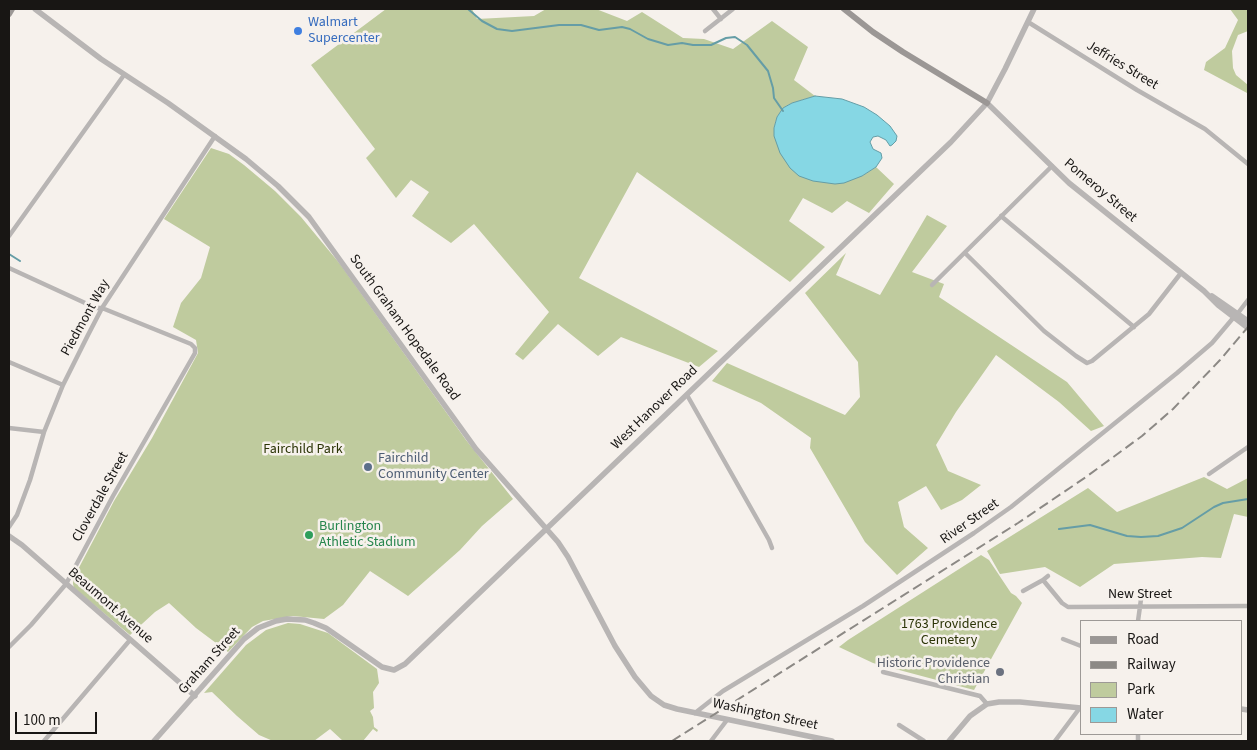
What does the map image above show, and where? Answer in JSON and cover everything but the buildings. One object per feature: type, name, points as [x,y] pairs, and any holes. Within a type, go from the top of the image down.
[{"type":"main road","points":[[9,14],[12,9]]},
{"type":"main road","points":[[844,9],[872,32],[902,52],[987,102]]},
{"type":"street","name":"South Graham Hopedale Road","points":[[35,9],[124,75],[215,136],[262,172],[309,217],[476,448],[548,529],[568,557],[606,629],[643,688],[664,705],[694,713]]},
{"type":"street","points":[[713,9],[721,19]]},
{"type":"street","points":[[705,31],[733,9]]},
{"type":"street","name":"West Hanover Road","points":[[326,628],[379,666],[390,670],[398,669],[405,664],[951,142],[987,102],[1034,9]]},
{"type":"street","name":"Jeffries Street","points":[[1028,22],[1137,90],[1205,129],[1248,164]]},
{"type":"street","points":[[9,236],[124,75]]},
{"type":"street","name":"Pomeroy Street","points":[[987,102],[1088,199],[1204,291],[1236,315],[1248,321]]},
{"type":"street","name":"Piedmont Way","points":[[9,527],[17,514],[30,480],[44,432],[63,385],[102,308],[215,136]]},
{"type":"street","points":[[932,285],[1052,166]]},
{"type":"street","points":[[1001,216],[1134,326]]},
{"type":"street","points":[[965,253],[1034,321],[1083,361],[1087,362],[1092,361],[1149,314],[1182,273]]},
{"type":"street","points":[[9,268],[96,308],[102,308]]},
{"type":"street","name":"River Street","points":[[694,713],[723,691],[863,606],[974,534],[1011,507],[1212,343],[1248,300]]},
{"type":"street","name":"Cloverdale Street","points":[[9,647],[31,626],[66,584],[195,355],[195,348],[191,344],[102,308]]},
{"type":"street","name":"Pomeroy Street","points":[[1236,315],[1248,328]]},
{"type":"street","points":[[9,362],[63,385]]},
{"type":"street","points":[[686,395],[772,548]]},
{"type":"street","points":[[9,428],[44,432]]},
{"type":"street","points":[[1209,474],[1248,448]]},
{"type":"street","name":"Beaumont Avenue","points":[[9,536],[22,545],[195,696]]},
{"type":"street","points":[[1023,591],[1048,576]]},
{"type":"street","name":"New Street","points":[[1043,580],[1062,603],[1068,607],[1248,606]]},
{"type":"street","points":[[1138,620],[1142,592]]},
{"type":"street","name":"Graham Street","points":[[154,741],[244,639],[258,628],[276,621],[304,620],[326,628]]},
{"type":"street","points":[[1063,639],[1080,646]]},
{"type":"street","points":[[44,741],[130,640]]},
{"type":"street","points":[[884,672],[980,696],[987,704]]},
{"type":"street","points":[[949,741],[970,716],[987,704],[1020,702],[1080,708]]},
{"type":"street","points":[[1055,741],[1080,708]]},
{"type":"street","name":"Washington Street","points":[[694,713],[832,741]]},
{"type":"street","points":[[711,741],[727,720]]},
{"type":"street","points":[[899,724],[924,741]]},
{"type":"green space","points":[[386,9],[472,9],[477,19],[534,16],[546,9],[596,9],[627,21],[642,12],[683,38],[704,39],[733,49],[772,21],[808,47],[794,80],[815,96],[792,103],[783,108],[777,117],[774,128],[862,176],[876,167],[894,184],[869,213],[847,201],[832,213],[803,198],[789,221],[825,247],[790,282],[637,172],[579,278],[718,351],[699,367],[621,337],[598,356],[558,324],[523,360],[515,354],[549,312],[474,224],[451,243],[412,216],[429,192],[411,180],[396,198],[366,158],[375,149],[311,65]]},
{"type":"green space","points":[[1230,9],[1248,9],[1248,31],[1238,35],[1232,51],[1233,68],[1236,75],[1248,85],[1247,93],[1204,70],[1206,62],[1225,48],[1238,20]]},
{"type":"green space","name":"Fairchild Park","points":[[211,148],[229,154],[244,165],[275,191],[301,217],[340,264],[466,440],[513,499],[408,596],[370,571],[343,605],[324,619],[293,616],[263,621],[252,627],[228,652],[196,628],[169,603],[155,612],[130,635],[74,588],[73,584],[73,579],[114,501],[152,438],[198,353],[196,340],[173,327],[181,303],[201,278],[210,247],[164,219]]},
{"type":"green space","points":[[927,215],[947,226],[912,272],[944,284],[939,297],[1067,382],[1104,426],[1091,431],[1059,402],[996,355],[956,412],[936,445],[948,471],[981,485],[962,500],[941,510],[926,486],[898,502],[904,527],[928,548],[897,575],[865,542],[810,448],[811,438],[761,403],[712,381],[727,363],[845,415],[860,397],[858,362],[805,293],[846,253],[836,275],[880,295]]},
{"type":"green space","points":[[1204,477],[1227,489],[1248,478],[1248,517],[1234,514],[1221,558],[1202,557],[1114,564],[1080,587],[1045,567],[1000,574],[987,551],[1088,488],[1117,512]]},
{"type":"green space","name":"1763 Providence Cemetery","points":[[981,555],[989,560],[1011,593],[1022,603],[974,690],[873,663],[839,647],[848,640]]},
{"type":"green space","points":[[288,623],[300,624],[328,633],[377,669],[379,683],[373,692],[374,708],[370,711],[374,727],[378,730],[377,732],[373,729],[363,741],[343,741],[330,729],[314,741],[273,741],[259,735],[212,692],[204,693],[246,645],[266,630]]},
{"type":"water","points":[[815,96],[842,99],[864,107],[890,126],[897,136],[896,141],[892,145],[890,146],[886,140],[878,136],[873,137],[870,142],[873,149],[881,153],[882,158],[876,167],[862,176],[844,183],[835,184],[813,181],[799,176],[790,168],[780,153],[774,136],[777,117],[783,108],[792,103]]},
{"type":"waterway","points":[[468,9],[482,21],[497,29],[512,31],[559,25],[581,25],[599,30],[622,27],[630,29],[648,39],[668,45],[682,43],[711,45],[726,38],[735,37],[747,45],[768,71],[774,98],[783,111]]},
{"type":"waterway","points":[[9,254],[20,261]]},
{"type":"waterway","points":[[1059,529],[1090,525],[1127,536],[1158,536],[1182,528],[1223,503],[1248,499]]},
{"type":"railway","points":[[672,741],[1018,523],[1086,477],[1142,436],[1173,409],[1220,360],[1248,327]]},
{"type":"place","name":"Walmart Supercenter","points":[[298,31]]},
{"type":"place","name":"Fairchild Community Center","points":[[368,467]]},
{"type":"place","name":"Burlington Athletic Stadium","points":[[309,535]]},
{"type":"place","name":"Historic Providence Christian","points":[[1000,672]]}]
